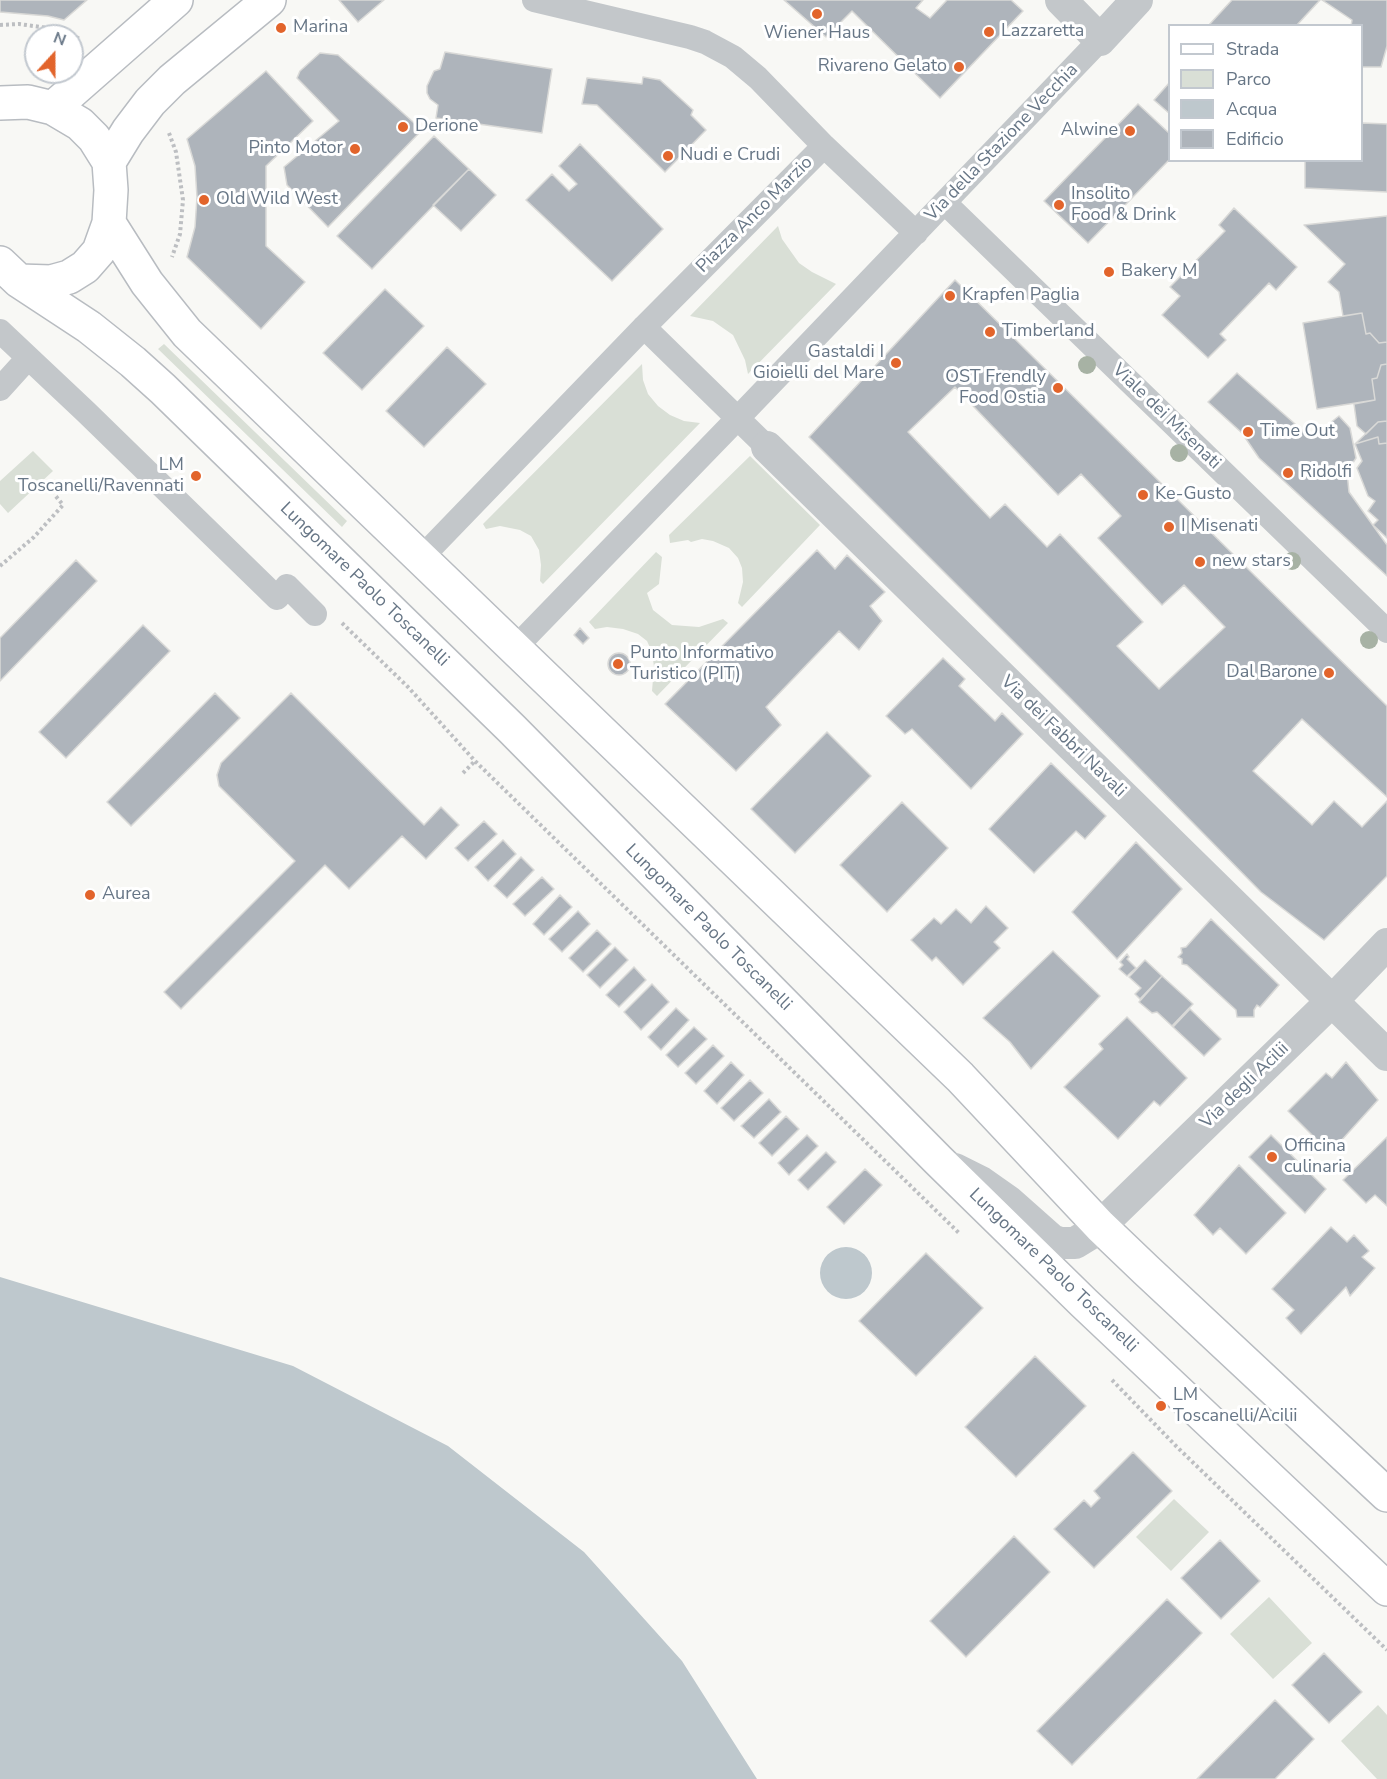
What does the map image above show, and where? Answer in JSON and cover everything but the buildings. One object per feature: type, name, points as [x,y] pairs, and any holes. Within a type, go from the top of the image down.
[{"type":"main road","points":[[53,108],[176,0]]},
{"type":"main road","points":[[110,162],[128,131],[150,102],[177,75],[268,0]]},
{"type":"main road","points":[[0,104],[28,102],[53,108],[80,124],[94,138],[110,162],[109,223],[99,250],[85,267],[69,277],[51,282],[10,272]]},
{"type":"main road","points":[[109,223],[147,283],[187,333],[960,1077],[1100,1226],[1387,1495]]},
{"type":"main road","name":"Lungomare Paolo Toscanelli","points":[[10,272],[89,327],[163,389],[512,729],[938,1160],[1093,1311],[1387,1589]]},
{"type":"street","points":[[534,0],[690,37],[719,48],[748,68],[824,146]]},
{"type":"street","points":[[1060,0],[1100,40]]},
{"type":"street","name":"Via della Stazione Vecchia","points":[[916,233],[1137,0]]},
{"type":"street","name":"Piazza Anco Marzio","points":[[422,557],[644,327],[824,146],[916,233]]},
{"type":"street","name":"Viale dei Misenati","points":[[945,203],[1387,631]]},
{"type":"street","points":[[515,648],[916,233]]},
{"type":"street","points":[[644,327],[737,419]]},
{"type":"street","points":[[0,331],[277,597],[287,586],[315,614]]},
{"type":"street","points":[[0,390],[28,358]]},
{"type":"street","name":"Via dei Fabbri Navali","points":[[737,419],[1387,1056]]},
{"type":"street","name":"Via degli Acilii","points":[[938,1160],[987,1187],[1014,1206],[1046,1236],[1060,1244],[1075,1243],[1100,1226],[1332,1001],[1387,944]]},
{"type":"path","points":[[0,25],[19,24],[48,28],[74,35],[90,44]]},
{"type":"path","points":[[168,131],[176,152],[183,200],[180,234],[171,260]]},
{"type":"path","points":[[0,566],[34,537],[63,505],[54,494]]},
{"type":"path","points":[[408,687],[475,761],[964,1238]]},
{"type":"path","points":[[463,772],[475,761]]},
{"type":"path","points":[[1104,1373],[1177,1447],[1387,1650]]},
{"type":"green space","points":[[778,226],[782,239],[799,263],[836,284],[748,374],[745,360],[733,335],[713,321],[690,316]]},
{"type":"green space","points":[[164,344],[347,521],[342,527],[158,349]]},
{"type":"green space","points":[[642,364],[643,380],[648,394],[658,406],[684,421],[700,423],[543,584],[540,581],[539,550],[531,536],[520,530],[500,526],[486,529],[483,524]]},
{"type":"green space","points":[[33,451],[53,471],[8,513],[0,504],[0,481]]},
{"type":"green space","points":[[750,456],[820,525],[742,607],[738,603],[743,582],[742,568],[738,558],[729,548],[702,539],[670,543],[669,535]]},
{"type":"green space","points":[[656,552],[662,557],[659,584],[647,593],[653,610],[672,625],[699,627],[723,619],[728,623],[657,696],[652,691],[654,667],[652,652],[647,641],[638,634],[623,629],[607,627],[595,629],[589,622]]},
{"type":"green space","points":[[1174,1499],[1209,1532],[1171,1571],[1136,1537]]},
{"type":"green space","points":[[1269,1597],[1312,1643],[1273,1679],[1230,1634]]},
{"type":"green space","points":[[1378,1705],[1387,1715],[1387,1779],[1377,1779],[1341,1741]]},
{"type":"water","points":[[846,1247],[856,1249],[864,1255],[870,1263],[872,1273],[870,1283],[864,1291],[856,1297],[846,1299],[836,1297],[828,1291],[822,1283],[820,1273],[822,1263],[828,1255],[836,1249]]},
{"type":"water","points":[[0,1277],[293,1366],[448,1446],[584,1552],[682,1661],[757,1779],[0,1779]]},
{"type":"place","name":"Wiener Haus","points":[[817,14]]},
{"type":"place","name":"Marina","points":[[281,28]]},
{"type":"place","name":"Lazzaretta","points":[[989,32]]},
{"type":"place","name":"Rivareno Gelato","points":[[959,67]]},
{"type":"place","name":"Derione","points":[[403,127]]},
{"type":"place","name":"Alwine","points":[[1130,131]]},
{"type":"place","name":"Pinto Motor","points":[[355,149]]},
{"type":"place","name":"Nudi e Crudi","points":[[668,156]]},
{"type":"place","name":"Old Wild West","points":[[204,200]]},
{"type":"place","name":"Insolito Food & Drink","points":[[1059,205]]},
{"type":"place","name":"Bakery M","points":[[1109,272]]},
{"type":"place","name":"Krapfen Paglia","points":[[950,296]]},
{"type":"place","name":"Timberland","points":[[990,332]]},
{"type":"place","name":"Gastaldi I Gioielli del Mare","points":[[896,363]]},
{"type":"place","name":"OST Frendly Food Ostia","points":[[1058,388]]},
{"type":"place","name":"Time Out","points":[[1248,432]]},
{"type":"place","name":"Ridolfi","points":[[1288,473]]},
{"type":"place","name":"LM Toscanelli/Ravennati","points":[[196,476]]},
{"type":"place","name":"Ke-Gusto","points":[[1143,495]]},
{"type":"place","name":"I Misenati","points":[[1169,527]]},
{"type":"place","name":"new stars","points":[[1200,562]]},
{"type":"place","name":"Punto Informativo Turistico (PIT)","points":[[618,664]]},
{"type":"place","name":"Dal Barone","points":[[1329,673]]},
{"type":"place","name":"Aurea","points":[[90,895]]},
{"type":"place","name":"Officina culinaria","points":[[1272,1157]]},
{"type":"place","name":"LM Toscanelli/Acilii","points":[[1161,1406]]}]
